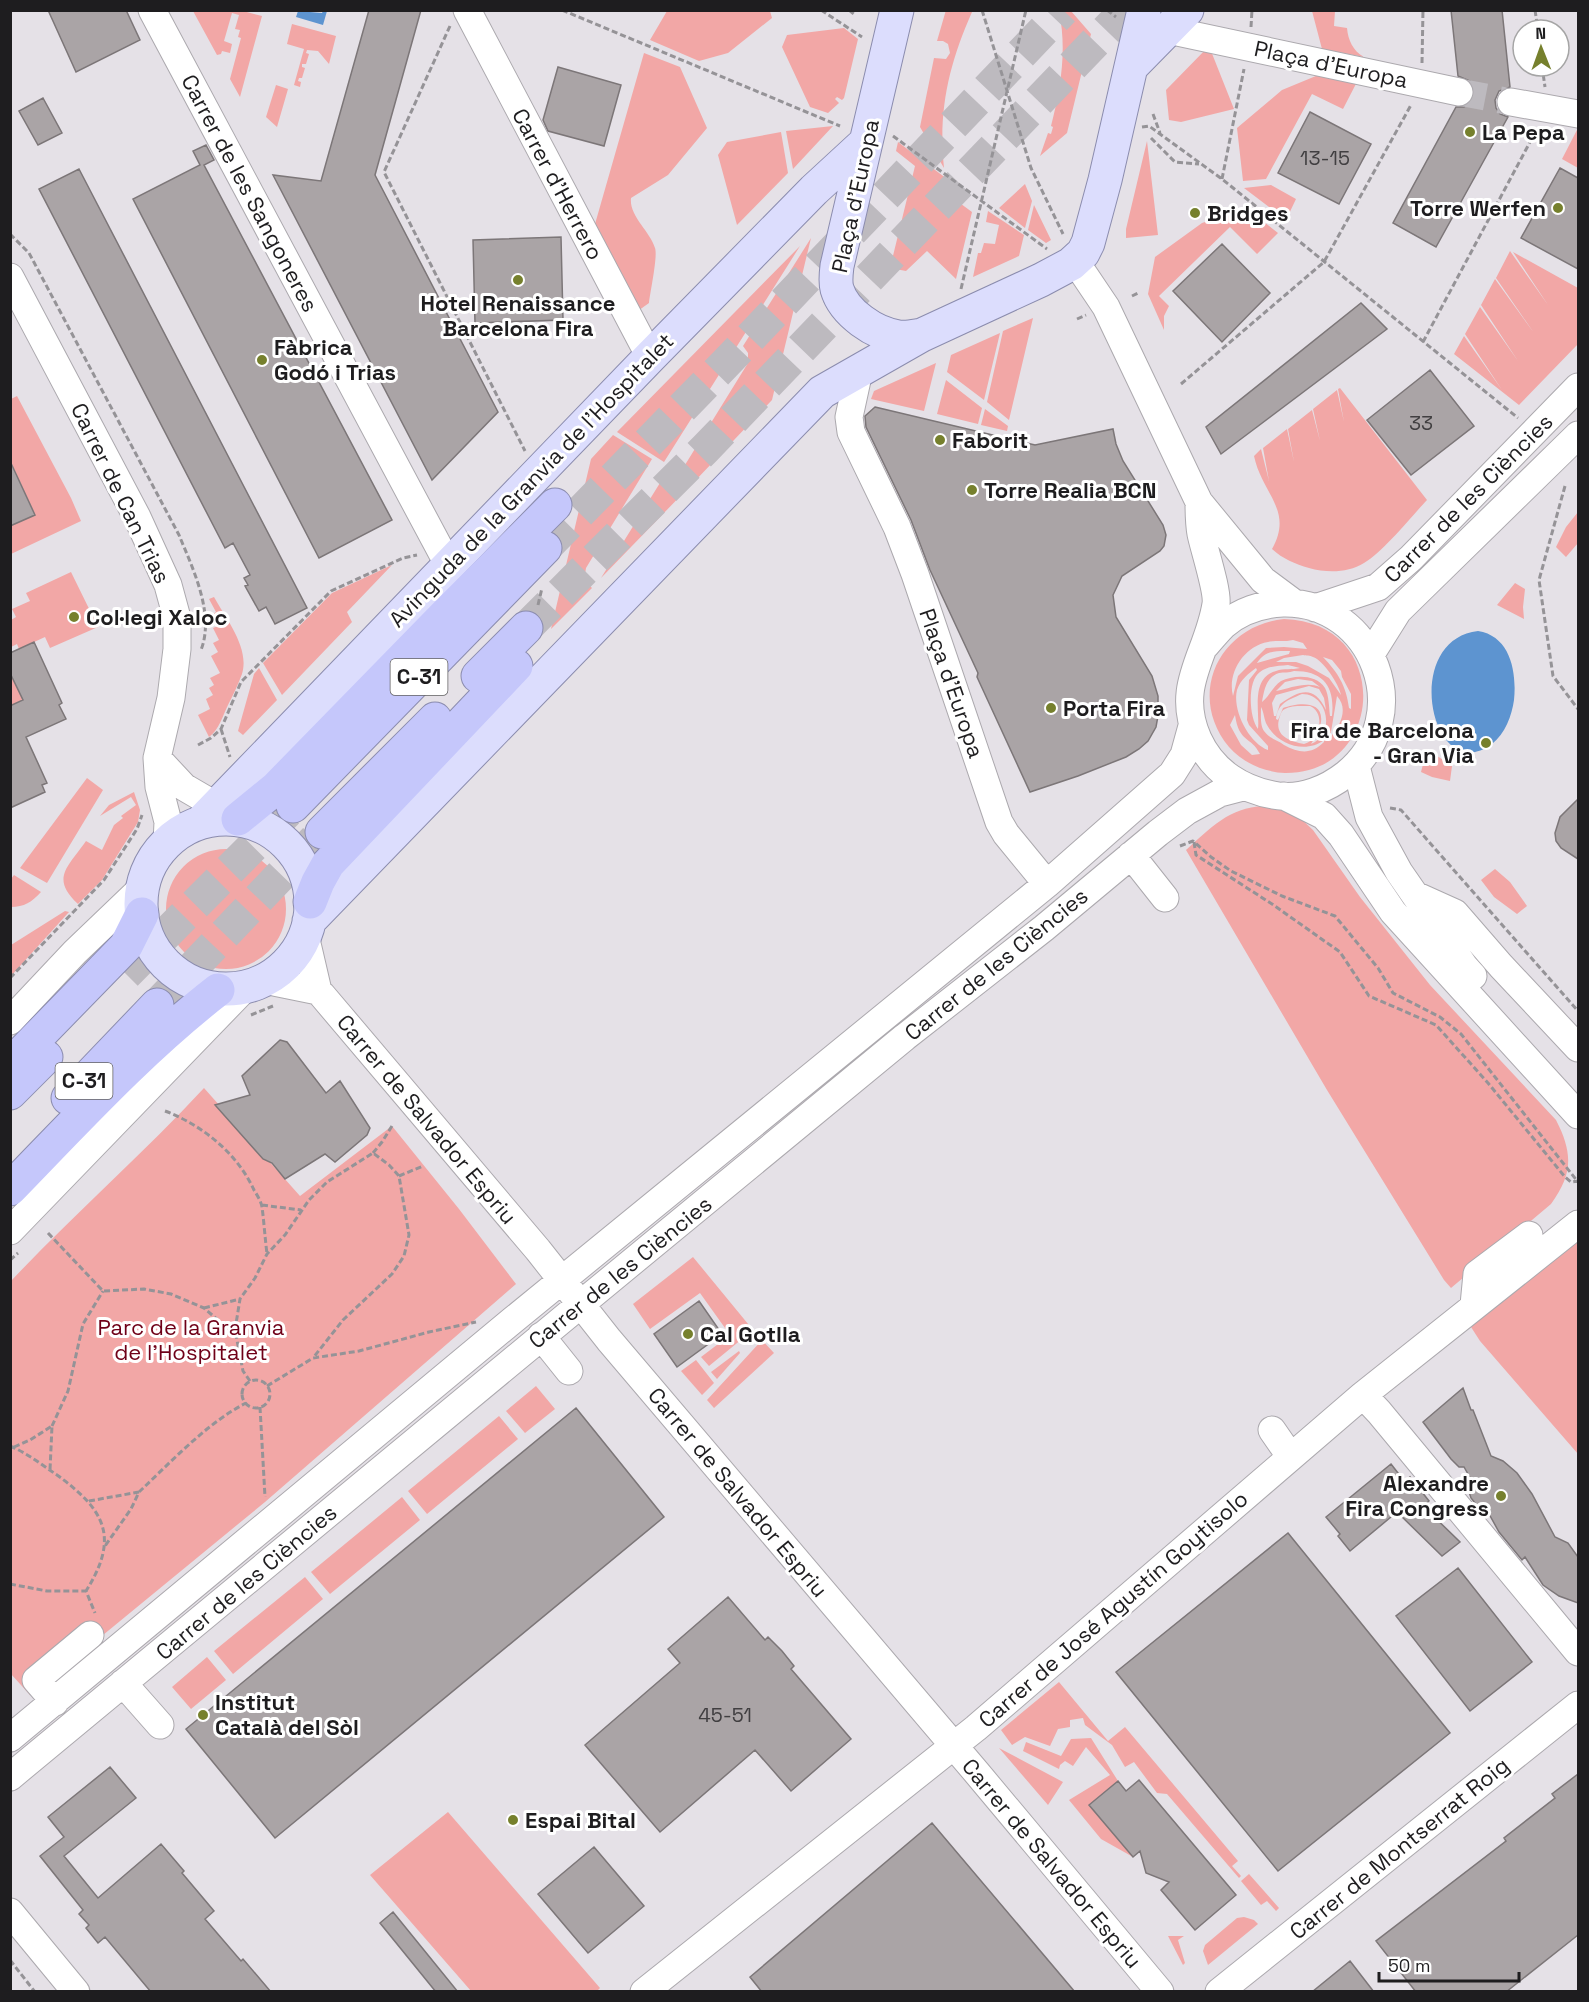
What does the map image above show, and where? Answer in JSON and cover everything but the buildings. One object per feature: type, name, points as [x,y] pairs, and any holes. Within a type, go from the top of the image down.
[{"type":"highway","points":[[219,815],[276,788],[555,505]]},
{"type":"highway","name":"C-31","points":[[293,806],[545,548]]},
{"type":"highway","name":"C-31","points":[[322,832],[526,628]]},
{"type":"highway","points":[[308,919],[318,882],[333,858],[516,666]]},
{"type":"highway","points":[[10,1065],[126,946],[143,899]]},
{"type":"highway","name":"C-31","points":[[10,1093],[126,974]]},
{"type":"highway","points":[[10,1189],[93,1103],[183,1017],[242,986]]},
{"type":"highway","name":"C-31","points":[[10,1157],[157,1005]]},
{"type":"main road","name":"Plaça d'Europa","points":[[897,10],[865,135],[837,266],[838,291],[854,314],[870,327],[897,337],[922,334],[1009,296],[1063,249]]},
{"type":"main road","points":[[1063,249],[1083,254],[1088,243],[1131,67],[1154,18]]},
{"type":"main road","name":"Avinguda de la Granvia de l'Hospitalet","points":[[219,815],[449,566],[865,135]]},
{"type":"main road","points":[[308,919],[298,862],[288,845],[264,827],[219,815],[189,828],[167,843],[153,862],[143,899],[145,934],[154,951],[167,966],[185,980],[242,986],[293,958],[308,919],[822,392],[922,334]]},
{"type":"street","name":"Carrer de les Sangoneres","points":[[152,10],[449,566]]},
{"type":"street","name":"Carrer d'Herrero","points":[[459,16],[650,357]]},
{"type":"street","name":"Plaça d'Europa","points":[[1154,18],[1249,46],[1459,92]]},
{"type":"street","points":[[1511,102],[1578,114]]},
{"type":"street","points":[[1063,249],[1106,307],[1199,502],[1263,580],[1305,605],[1335,617],[1353,630],[1371,654],[1381,683],[1381,713],[1373,742],[1356,766],[1335,783],[1311,793],[1284,796],[1263,794],[1243,786],[1220,771],[1203,751],[1192,726],[1188,698],[1193,670],[1206,645],[1216,602],[1200,531],[1199,502]]},
{"type":"street","name":"Carrer de Can Trias","points":[[10,277],[137,517],[168,585],[177,618],[177,649],[171,698],[157,758],[159,787],[168,822],[167,843]]},
{"type":"street","name":"Plaça d'Europa","points":[[859,371],[849,417],[851,432],[897,527],[915,573],[999,822],[1006,834],[1047,884]]},
{"type":"street","name":"Carrer de les Ciències","points":[[1305,605],[1378,587],[1411,558],[1578,387]]},
{"type":"street","name":"Carrer de les Ciències","points":[[1371,654],[1398,612],[1578,435]]},
{"type":"street","points":[[1206,645],[1225,624],[1250,609],[1272,604],[1305,605]]},
{"type":"street","name":"Carrer de les Ciències","points":[[10,1738],[562,1280],[1047,884],[1172,774],[1184,755],[1192,726]]},
{"type":"street","points":[[157,758],[184,787],[219,815]]},
{"type":"street","points":[[1356,766],[1368,817],[1415,896],[1464,966],[1578,1088]]},
{"type":"street","name":"Carrer de les Ciències","points":[[10,1778],[541,1336],[1131,855],[1187,811],[1220,793],[1243,786]]},
{"type":"street","points":[[1284,796],[1324,816],[1335,828],[1393,912],[1578,1114]]},
{"type":"street","points":[[1131,855],[1165,898]]},
{"type":"street","points":[[1415,896],[1455,913],[1578,1048]]},
{"type":"street","points":[[10,1021],[75,952],[143,899]]},
{"type":"street","name":"Carrer de Salvador Espriu","points":[[308,919],[318,991],[562,1280],[617,1350],[1160,1992]]},
{"type":"street","points":[[10,1231],[242,986],[318,991]]},
{"type":"street","name":"Carrer de José Agustín Goytisolo","points":[[644,1992],[953,1745],[1363,1395],[1578,1224]]},
{"type":"street","points":[[1474,1305],[1477,1274],[1507,1252],[1523,1231]]},
{"type":"street","points":[[541,1336],[569,1371]]},
{"type":"street","points":[[1363,1395],[1578,1652]]},
{"type":"street","points":[[1272,1430],[1290,1456]]},
{"type":"street","points":[[55,1702],[36,1680],[93,1627]]},
{"type":"street","points":[[123,1683],[160,1725]]},
{"type":"street","name":"Carrer de Montserrat Roig","points":[[1219,1992],[1578,1705]]},
{"type":"street","points":[[10,1912],[76,1992]]},
{"type":"street","points":[[10,1938],[55,1992]]},
{"type":"path","name":"Plaça d'Europa","points":[[562,10],[865,135],[1063,249]]},
{"type":"path","points":[[821,10],[862,37]]},
{"type":"path","points":[[849,10],[855,15]]},
{"type":"path","points":[[982,10],[1031,168],[1063,249]]},
{"type":"path","points":[[961,291],[1026,10]]},
{"type":"path","points":[[1107,10],[1154,18]]},
{"type":"path","points":[[1181,384],[1324,262],[1422,84],[1423,10]]},
{"type":"path","points":[[459,16],[384,172],[525,451]]},
{"type":"path","points":[[1222,179],[1249,46]]},
{"type":"path","points":[[1423,342],[1548,108]]},
{"type":"path","points":[[1153,114],[1161,135]]},
{"type":"path","points":[[1139,127],[1149,126],[1222,179],[1515,416]]},
{"type":"path","points":[[1151,138],[1176,162],[1201,164]]},
{"type":"path","points":[[1132,296],[1138,293]]},
{"type":"path","points":[[1077,319],[1086,315]]},
{"type":"path","points":[[1565,486],[1539,580],[1553,676],[1578,710]]},
{"type":"path","name":"Avinguda de la Granvia de l'Hospitalet","points":[[221,729],[240,682],[331,591],[403,558]]},
{"type":"path","points":[[198,745],[221,729],[229,757],[235,763]]},
{"type":"path","points":[[10,978],[104,880],[137,829],[142,814],[141,806]]},
{"type":"path","points":[[1390,808],[1401,810],[1578,1011]]},
{"type":"path","points":[[1173,849],[1193,841]]},
{"type":"path","points":[[1193,841],[1231,871],[1282,896],[1335,916],[1378,968],[1393,993],[1440,1017],[1461,1034],[1578,1181]]},
{"type":"path","points":[[1193,841],[1196,855],[1272,904],[1340,952],[1369,996],[1436,1025],[1488,1083],[1566,1178],[1571,1182],[1578,1181]]},
{"type":"path","points":[[165,1111],[200,1129],[224,1147],[242,1166],[262,1205],[267,1254]]},
{"type":"path","points":[[250,1381],[243,1371],[235,1330],[240,1299],[255,1278],[267,1254],[285,1235],[301,1210],[327,1182],[373,1153],[392,1126]]},
{"type":"path","points":[[267,1386],[313,1358],[343,1320],[392,1274],[404,1256],[409,1235],[399,1176],[373,1153]]},
{"type":"path","points":[[399,1176],[423,1166]]},
{"type":"path","points":[[262,1205],[301,1210]]},
{"type":"path","points":[[48,1233],[103,1291],[144,1289],[171,1294],[204,1308],[226,1327],[235,1330]]},
{"type":"path","points":[[50,1470],[52,1426],[68,1391],[83,1324],[103,1291]]},
{"type":"path","points":[[204,1308],[240,1299]]},
{"type":"path","points":[[313,1358],[359,1351],[429,1332],[479,1322]]},
{"type":"path","points":[[260,1380],[267,1386],[270,1396],[264,1405],[250,1406],[246,1403],[242,1394],[250,1381],[260,1380]]},
{"type":"path","points":[[93,1627],[86,1591],[95,1578],[105,1547],[140,1492],[195,1441],[234,1409],[246,1403]]},
{"type":"path","points":[[260,1407],[265,1502]]},
{"type":"path","points":[[13,1446],[36,1437],[52,1426]]},
{"type":"path","points":[[13,1446],[73,1486],[89,1501],[98,1513],[103,1527],[105,1547]]},
{"type":"path","points":[[89,1501],[140,1492]]},
{"type":"path","points":[[10,1584],[47,1591],[86,1591]]},
{"type":"path","points":[[10,1960],[35,1992]]},
{"type":"green space","points":[[946,10],[972,12],[957,50],[947,88],[943,126],[944,168],[920,127],[934,58],[946,59],[950,53],[948,44],[937,41]]},
{"type":"green space","points":[[193,11],[243,11],[262,16],[240,97],[230,79],[241,38],[238,37],[240,30],[235,29],[239,15],[232,13],[224,41],[232,44],[230,53],[222,51],[217,55]]},
{"type":"green space","points":[[667,11],[770,11],[772,18],[728,53],[699,61],[650,40]]},
{"type":"green space","points":[[1059,11],[1071,11],[1091,34],[1067,133],[1040,156],[1048,133],[1051,134],[1053,127],[1051,126],[1060,83],[1063,40]]},
{"type":"green space","points":[[1312,11],[1335,11],[1334,26],[1347,28],[1352,45],[1364,57],[1322,49]]},
{"type":"green space","points":[[292,24],[336,36],[329,64],[318,51],[307,50],[306,53],[309,54],[306,64],[302,64],[305,68],[302,78],[298,81],[301,82],[300,87],[294,85],[304,49],[287,44]]},
{"type":"green space","points":[[844,28],[858,39],[844,98],[842,100],[837,97],[835,99],[839,103],[828,113],[810,107],[782,47],[787,35]]},
{"type":"green space","points":[[1209,46],[1234,109],[1181,122],[1169,120],[1166,90]]},
{"type":"green space","points":[[644,53],[680,67],[707,128],[668,175],[631,198],[633,211],[656,252],[649,303],[635,313],[593,231]]},
{"type":"green space","points":[[1328,71],[1359,78],[1343,109],[1312,94],[1266,179],[1243,181],[1237,128],[1282,90]]},
{"type":"green space","points":[[276,85],[288,89],[277,127],[266,117]]},
{"type":"green space","points":[[833,126],[793,169],[786,131]]},
{"type":"green space","points":[[1578,128],[1578,168],[1562,159]]},
{"type":"green space","points":[[781,132],[788,173],[737,225],[718,155],[727,142]]},
{"type":"green space","points":[[1147,141],[1158,235],[1126,238],[1126,229]]},
{"type":"green space","points":[[898,142],[947,179],[957,201],[972,212],[956,279],[927,251],[906,271],[890,268],[915,166],[896,151]]},
{"type":"green space","points":[[1025,184],[1032,201],[1025,228],[999,208]]},
{"type":"green space","points":[[1271,185],[1296,199],[1286,220],[1244,188]]},
{"type":"green space","points":[[1034,205],[1051,240],[1046,243],[1028,230]]},
{"type":"green space","points":[[1246,208],[1278,233],[1257,254],[1230,227],[1159,296],[1169,306],[1164,316],[1164,330],[1148,294],[1155,257],[1202,223]]},
{"type":"green space","points":[[988,211],[1024,235],[1019,256],[973,277],[978,253],[981,253],[984,243],[995,244],[999,225],[986,222]]},
{"type":"green space","points":[[811,238],[772,400],[694,482],[680,473],[748,363],[748,353],[743,346]]},
{"type":"green space","points":[[800,246],[664,462],[617,432]]},
{"type":"green space","points":[[1510,251],[1548,305],[1513,252],[1578,288],[1578,344],[1519,405],[1454,354],[1464,336],[1502,390],[1465,334],[1480,307],[1518,361],[1481,305],[1495,279],[1534,333],[1496,278]]},
{"type":"green space","points":[[1033,318],[1009,420],[987,402],[1003,331]]},
{"type":"green space","points":[[1000,333],[984,400],[947,372],[951,355]]},
{"type":"green space","points":[[936,363],[924,411],[871,399],[874,391]]},
{"type":"green space","points":[[946,380],[982,408],[978,424],[937,414]]},
{"type":"green space","points":[[1340,388],[1427,500],[1372,558],[1358,566],[1344,570],[1323,571],[1294,563],[1272,549],[1280,523],[1278,512],[1254,456],[1261,449],[1269,481],[1263,448],[1287,429],[1294,462],[1288,429],[1312,410],[1320,441],[1313,409],[1337,390],[1344,422],[1338,389]]},
{"type":"green space","points":[[17,396],[81,521],[11,554],[10,526],[35,515],[11,462],[11,399]]},
{"type":"green space","points":[[985,409],[1008,426],[1007,431],[981,425]]},
{"type":"green space","points":[[613,435],[652,459],[586,568],[584,580],[592,588],[551,629],[591,459]]},
{"type":"green space","points":[[668,470],[691,485],[601,578]]},
{"type":"green space","points":[[1578,512],[1578,543],[1566,557],[1556,547],[1566,527]]},
{"type":"green space","points":[[392,565],[347,612],[352,622],[282,695],[263,663],[332,593]]},
{"type":"green space","points":[[71,572],[98,627],[50,648],[45,637],[19,649],[17,644],[11,647],[11,620],[16,617],[12,609],[30,601],[26,593]]},
{"type":"green space","points":[[1515,583],[1525,589],[1524,619],[1497,605]]},
{"type":"green space","points":[[214,597],[240,644],[244,664],[242,674],[220,722],[209,737],[198,715],[210,709],[206,699],[213,695],[209,688],[214,685],[210,678],[220,673],[211,656],[218,652],[213,643],[219,640],[213,628],[218,626],[212,615],[216,612],[209,599]]},
{"type":"green space","points":[[1284,619],[1319,627],[1344,644],[1359,669],[1363,698],[1358,726],[1343,750],[1318,767],[1285,773],[1262,769],[1235,753],[1216,727],[1210,706],[1210,685],[1216,666],[1227,649],[1242,635],[1261,624]],"holes":[[[1293,640],[1303,643],[1307,649],[1266,648],[1238,676],[1233,696],[1233,678],[1239,662],[1252,649],[1271,641]],[[1290,651],[1289,654],[1257,663],[1267,653]],[[1312,656],[1330,673],[1341,695],[1329,678],[1308,666],[1296,662],[1276,662],[1284,658]],[[1323,657],[1332,660],[1341,671],[1351,694],[1351,709],[1337,674]],[[1288,665],[1300,668],[1276,671],[1262,681],[1258,696],[1258,729],[1251,708],[1253,683],[1260,672]],[[1256,668],[1257,670],[1249,680],[1247,720],[1268,746],[1268,750],[1254,740],[1244,725],[1237,707],[1237,690]],[[1304,672],[1320,678],[1332,697],[1332,716],[1330,716],[1325,688],[1311,678],[1298,677],[1281,681],[1262,702],[1266,685],[1271,678],[1279,673]],[[1298,679],[1312,681],[1320,687],[1315,685],[1276,691],[1285,682]],[[1309,686],[1319,689],[1324,698],[1326,710],[1317,697],[1311,693],[1300,693],[1280,704],[1274,716],[1272,703],[1276,695]],[[1302,694],[1318,700],[1326,715],[1324,732],[1319,739],[1311,744],[1321,722],[1321,715],[1314,706],[1302,704],[1283,708],[1278,720],[1276,719],[1279,709],[1288,700]],[[1337,696],[1341,701],[1343,712],[1330,738]],[[1310,706],[1315,709],[1319,720],[1314,737],[1310,742],[1304,744],[1283,736],[1278,723],[1283,710]],[[1261,707],[1267,725],[1278,738],[1285,742],[1301,747],[1324,740],[1324,742],[1310,751],[1289,748],[1266,734],[1261,717]],[[1235,715],[1242,735],[1257,748],[1260,754],[1252,755],[1241,745],[1230,725]]]},
{"type":"green space","points":[[259,668],[277,700],[243,735],[238,731],[254,674]]},
{"type":"green space","points":[[10,673],[23,700],[11,706],[10,706]]},
{"type":"green space","points":[[1427,749],[1452,766],[1450,781],[1421,772]]},
{"type":"green space","points":[[87,778],[103,790],[47,883],[20,868]]},
{"type":"green space","points":[[134,792],[140,810],[138,822],[102,880],[78,904],[65,887],[63,879],[68,866],[86,841],[102,850],[114,825],[123,818],[121,816],[136,805],[131,797],[100,816],[109,805]]},
{"type":"green space","points":[[1264,806],[1283,809],[1299,817],[1313,830],[1360,897],[1430,985],[1556,1120],[1562,1132],[1568,1153],[1567,1173],[1551,1204],[1451,1288],[1327,1090],[1186,850],[1221,820],[1240,810]]},
{"type":"green space","points":[[226,849],[249,853],[269,866],[282,886],[286,909],[282,932],[269,952],[249,965],[226,969],[203,965],[183,952],[170,932],[166,909],[170,886],[183,866],[203,853]]},
{"type":"green space","points":[[1495,869],[1510,882],[1527,906],[1517,914],[1494,897],[1481,880]]},
{"type":"green space","points":[[14,875],[41,892],[28,903],[11,907],[11,879]]},
{"type":"green space","points":[[65,911],[69,912],[11,976],[11,945]]},
{"type":"green space","name":"Parc de la Granvia de l'Hospitalet","points":[[204,1088],[300,1196],[392,1126],[516,1284],[265,1502],[30,1695],[11,1674],[11,1281]]},
{"type":"green space","points":[[1578,1238],[1578,1454],[1480,1341],[1471,1327]]},
{"type":"green space","points":[[693,1257],[753,1330],[709,1366],[701,1357],[730,1335],[700,1293],[650,1329],[633,1304]]},
{"type":"green space","points":[[762,1340],[774,1353],[714,1408],[707,1400]]},
{"type":"green space","points":[[739,1351],[740,1353],[717,1379],[711,1372]]},
{"type":"green space","points":[[696,1360],[714,1383],[702,1395],[681,1371]]},
{"type":"green space","points":[[536,1386],[555,1409],[525,1433],[506,1411]]},
{"type":"green space","points":[[499,1416],[518,1439],[427,1514],[408,1491]]},
{"type":"green space","points":[[402,1497],[420,1520],[330,1594],[311,1572]]},
{"type":"green space","points":[[305,1577],[323,1599],[233,1674],[214,1651]]},
{"type":"green space","points":[[207,1657],[226,1680],[191,1709],[172,1687]]},
{"type":"green space","points":[[1059,1682],[1108,1741],[1125,1727],[1238,1861],[1232,1866],[1241,1876],[1239,1878],[1167,1794],[1157,1793],[1134,1762],[1125,1767],[1112,1745],[1085,1725],[1083,1718],[1070,1720],[1070,1727],[1058,1729],[1050,1746],[1025,1737],[1012,1745],[1001,1730]]},
{"type":"green space","points":[[1091,1738],[1118,1781],[1089,1805],[1133,1857],[1101,1839],[1069,1800],[1110,1775],[1086,1747],[1073,1766],[1065,1761],[1059,1769],[1023,1751],[1026,1742],[1061,1756],[1071,1739]]},
{"type":"green space","points":[[999,1748],[1063,1782],[1048,1805]]},
{"type":"green space","points":[[448,1812],[600,1988],[596,1992],[471,1991],[370,1875]]},
{"type":"green space","points":[[1249,1874],[1279,1908],[1276,1911],[1267,1901],[1261,1905],[1241,1881]]},
{"type":"green space","points":[[1244,1917],[1258,1924],[1208,1965],[1203,1951],[1205,1945],[1237,1918]]},
{"type":"green space","points":[[1168,1936],[1184,1936],[1178,1940],[1185,1963],[1183,1965]]},
{"type":"water","points":[[298,11],[322,13],[327,11],[323,25],[296,17]]},
{"type":"water","points":[[1478,631],[1489,634],[1504,647],[1512,667],[1515,689],[1510,718],[1501,735],[1492,744],[1471,752],[1453,747],[1440,730],[1433,708],[1432,683],[1439,659],[1454,640]]},
{"type":"tunnel","points":[[545,548],[725,364],[1063,10]]},
{"type":"tunnel","points":[[526,628],[705,449],[1126,10]]},
{"type":"tunnel","points":[[1459,92],[1511,102]]},
{"type":"tunnel","points":[[126,974],[293,806]]},
{"type":"tunnel","points":[[157,1005],[322,832]]},
{"type":"place","name":"La Pepa","points":[[1470,132]]},
{"type":"place","name":"Torre Werfen","points":[[1558,208]]},
{"type":"place","name":"Bridges","points":[[1195,213]]},
{"type":"place","name":"Hotel Renaissance Barcelona Fira","points":[[518,280]]},
{"type":"place","name":"Fàbrica Godó i Trias","points":[[262,360]]},
{"type":"place","name":"Faborit","points":[[940,440]]},
{"type":"place","name":"Torre Realia BCN","points":[[972,490]]},
{"type":"place","name":"Col·legi Xaloc","points":[[74,617]]},
{"type":"place","name":"Porta Fira","points":[[1051,708]]},
{"type":"place","name":"Fira de Barcelona - Gran Via","points":[[1486,743]]},
{"type":"place","name":"Cal Gotlla","points":[[688,1334]]},
{"type":"place","name":"Alexandre Fira Congress","points":[[1501,1496]]},
{"type":"place","name":"Institut Català del Sòl","points":[[203,1715]]},
{"type":"place","name":"Espai Bital","points":[[513,1820]]}]
